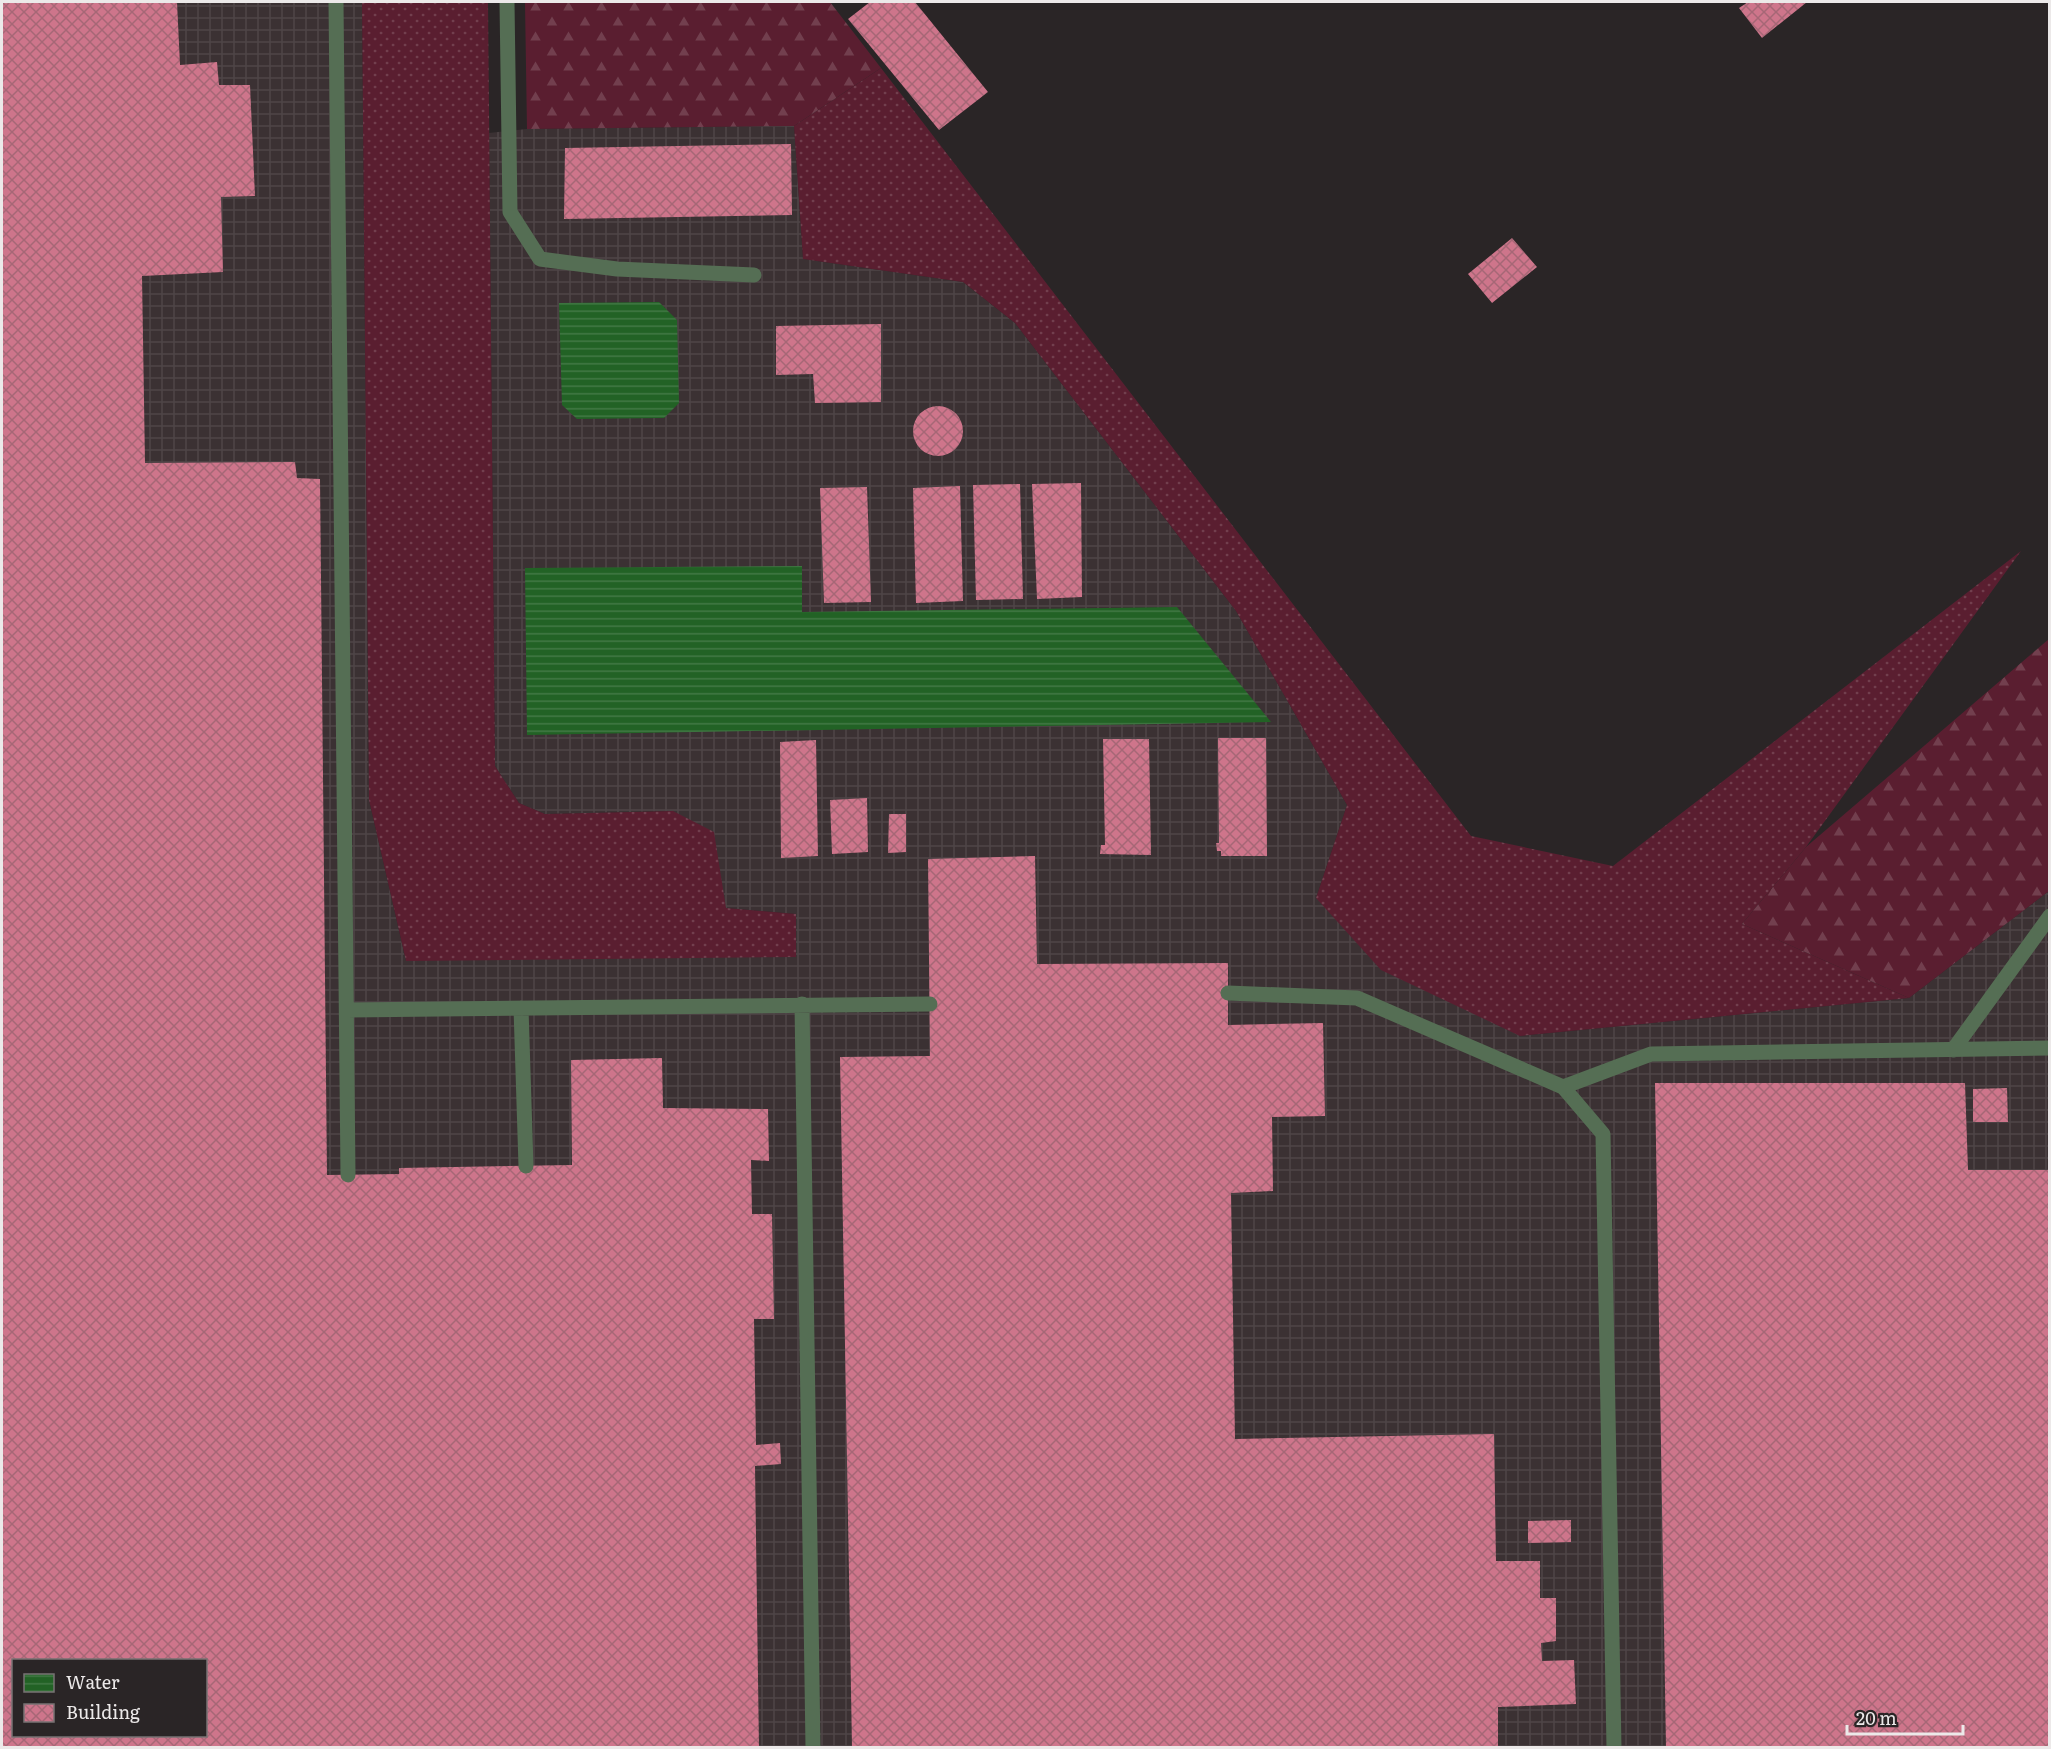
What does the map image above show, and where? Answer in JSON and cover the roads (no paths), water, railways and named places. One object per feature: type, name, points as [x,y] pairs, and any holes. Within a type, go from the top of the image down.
[{"type":"lane","points":[[336,2],[348,1175]]},
{"type":"lane","points":[[507,2],[510,212],[540,259],[617,269],[754,275]]},
{"type":"lane","points":[[1953,1050],[2049,916]]},
{"type":"lane","points":[[1228,993],[1357,998],[1563,1087],[1603,1134],[1614,1748]]},
{"type":"lane","points":[[802,1004],[813,1748]]},
{"type":"lane","points":[[347,1010],[930,1004]]},
{"type":"lane","points":[[521,1008],[526,1166]]},
{"type":"lane","points":[[1563,1087],[1651,1054],[2049,1048]]},
{"type":"water","points":[[659,302],[677,320],[679,403],[664,418],[577,419],[562,405],[559,303]]},
{"type":"water","points":[[802,566],[802,612],[1177,607],[1271,722],[527,735],[525,568]]}]
